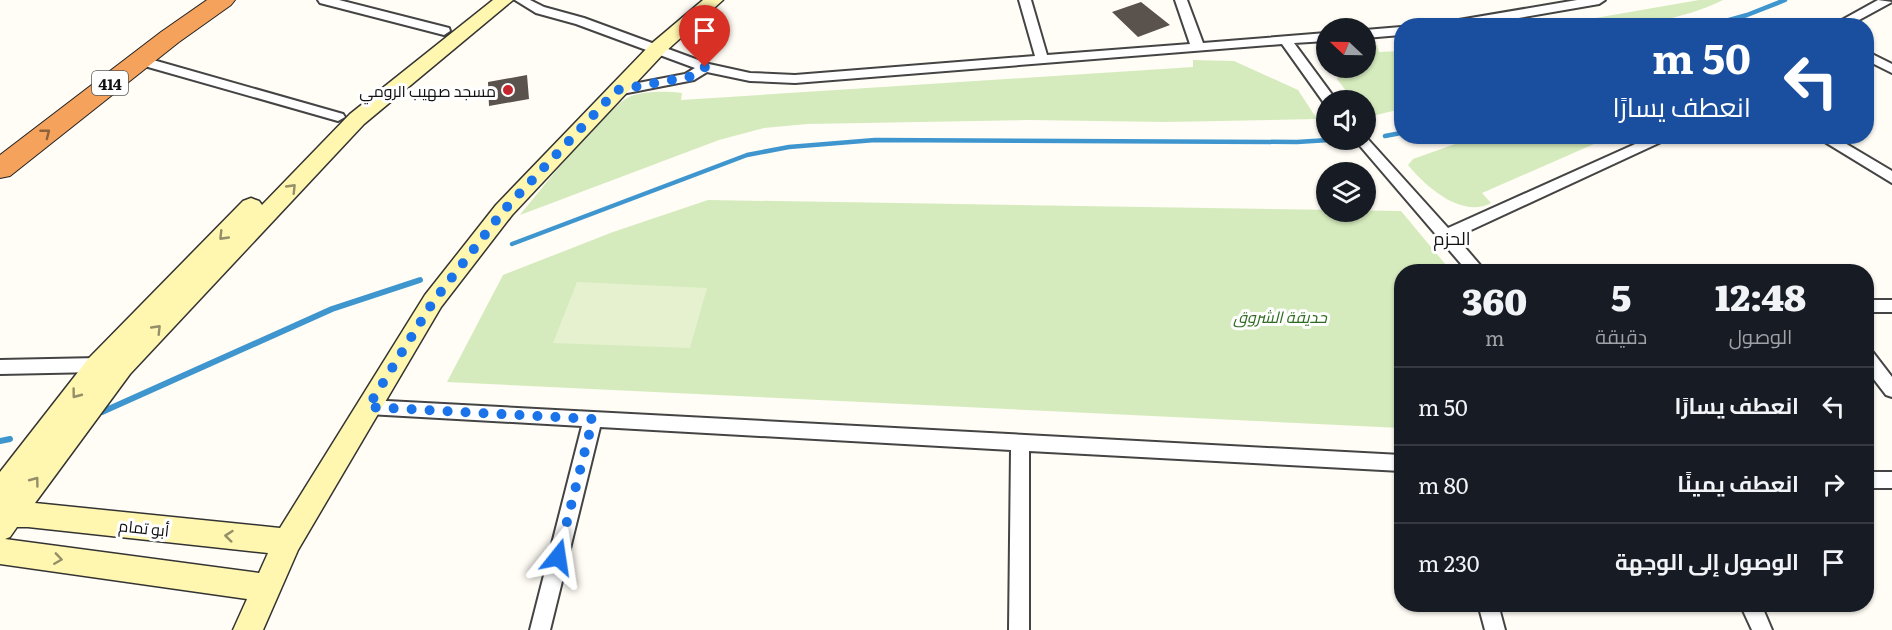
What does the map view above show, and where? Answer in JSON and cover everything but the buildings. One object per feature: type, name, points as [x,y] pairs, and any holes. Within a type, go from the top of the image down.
[{"type":"highway","name":"414","points":[[0,143],[149,30],[194,0]]},
{"type":"highway","name":"414","points":[[0,169],[139,60],[223,0]]},
{"type":"street","points":[[324,0],[444,31]]},
{"type":"street","points":[[357,9],[370,0]]},
{"type":"street","points":[[2,512],[98,365],[338,117],[483,0]]},
{"type":"street","points":[[2,512],[121,367],[357,119],[504,0]]},
{"type":"street","points":[[521,0],[540,10],[580,21],[705,67],[750,77],[795,79],[1316,38]]},
{"type":"street","points":[[248,630],[287,542],[433,302],[504,210],[658,48],[714,0]]},
{"type":"street","points":[[1025,0],[1042,59]]},
{"type":"street","points":[[1181,0],[1198,47]]},
{"type":"street","points":[[1494,18],[1599,0]]},
{"type":"street","points":[[1852,18],[1887,0]]},
{"type":"street","points":[[1376,33],[1394,32]]},
{"type":"street","points":[[1285,40],[1322,90]]},
{"type":"street","points":[[1874,59],[1892,69]]},
{"type":"street","points":[[139,60],[338,117]]},
{"type":"street","points":[[617,90],[689,77],[705,67]]},
{"type":"street","points":[[1446,236],[1649,144]]},
{"type":"street","points":[[1835,144],[1892,178]]},
{"type":"street","points":[[1371,150],[1471,264]]},
{"type":"street","points":[[1874,306],[1892,306]]},
{"type":"street","points":[[0,367],[98,365]]},
{"type":"street","points":[[1874,366],[1892,390]]},
{"type":"street","points":[[368,407],[1394,463]]},
{"type":"street","points":[[540,630],[593,419]]},
{"type":"street","points":[[1019,630],[1020,442]]},
{"type":"street","points":[[1874,480],[1892,480]]},
{"type":"street","name":"أبو تمام","points":[[2,512],[287,542]]},
{"type":"street","points":[[0,551],[266,588]]},
{"type":"street","points":[[1490,612],[1495,630]]},
{"type":"street","points":[[1754,612],[1762,630]]},
{"type":"green space","points":[[1699,0],[1723,0],[1702,9],[1669,18],[1595,18]]},
{"type":"green space","points":[[1376,45],[1379,52],[1394,51],[1394,111],[1376,115],[1376,90],[1345,90],[1337,79],[1376,78]]},
{"type":"green space","points":[[1193,60],[1234,61],[1298,90],[1316,119],[1165,122],[1029,120],[807,124],[764,128],[719,140],[520,215],[574,150],[607,115],[620,103],[637,94],[682,93],[681,100],[1193,67]]},
{"type":"green space","points":[[1455,144],[1594,144],[1482,193],[1491,203],[1480,207],[1456,204],[1445,198],[1424,182],[1408,165],[1413,159]]},
{"type":"green space","name":"حديقة الشروق","points":[[708,200],[1316,210],[1316,222],[1376,222],[1376,211],[1401,211],[1445,264],[1394,264],[1394,428],[447,382],[503,275],[613,232]]},
{"type":"green space","points":[[577,282],[707,288],[690,348],[553,343]]},
{"type":"waterway","points":[[1736,18],[1785,0]]},
{"type":"waterway","points":[[1385,136],[1394,134]]},
{"type":"waterway","points":[[512,244],[747,155],[789,147],[875,140],[1316,141]]},
{"type":"waterway","points":[[102,412],[332,309],[420,280]]},
{"type":"waterway","points":[[0,441],[10,439]]},
{"type":"place","name":"مسجد صهيب الرومي","points":[[508,90]]},
{"type":"district","name":"الحزم","points":[[1452,237]]},
{"type":"route","points":[[558,557],[593,419],[368,407],[433,302],[504,210],[617,90],[689,77],[705,67]]}]
